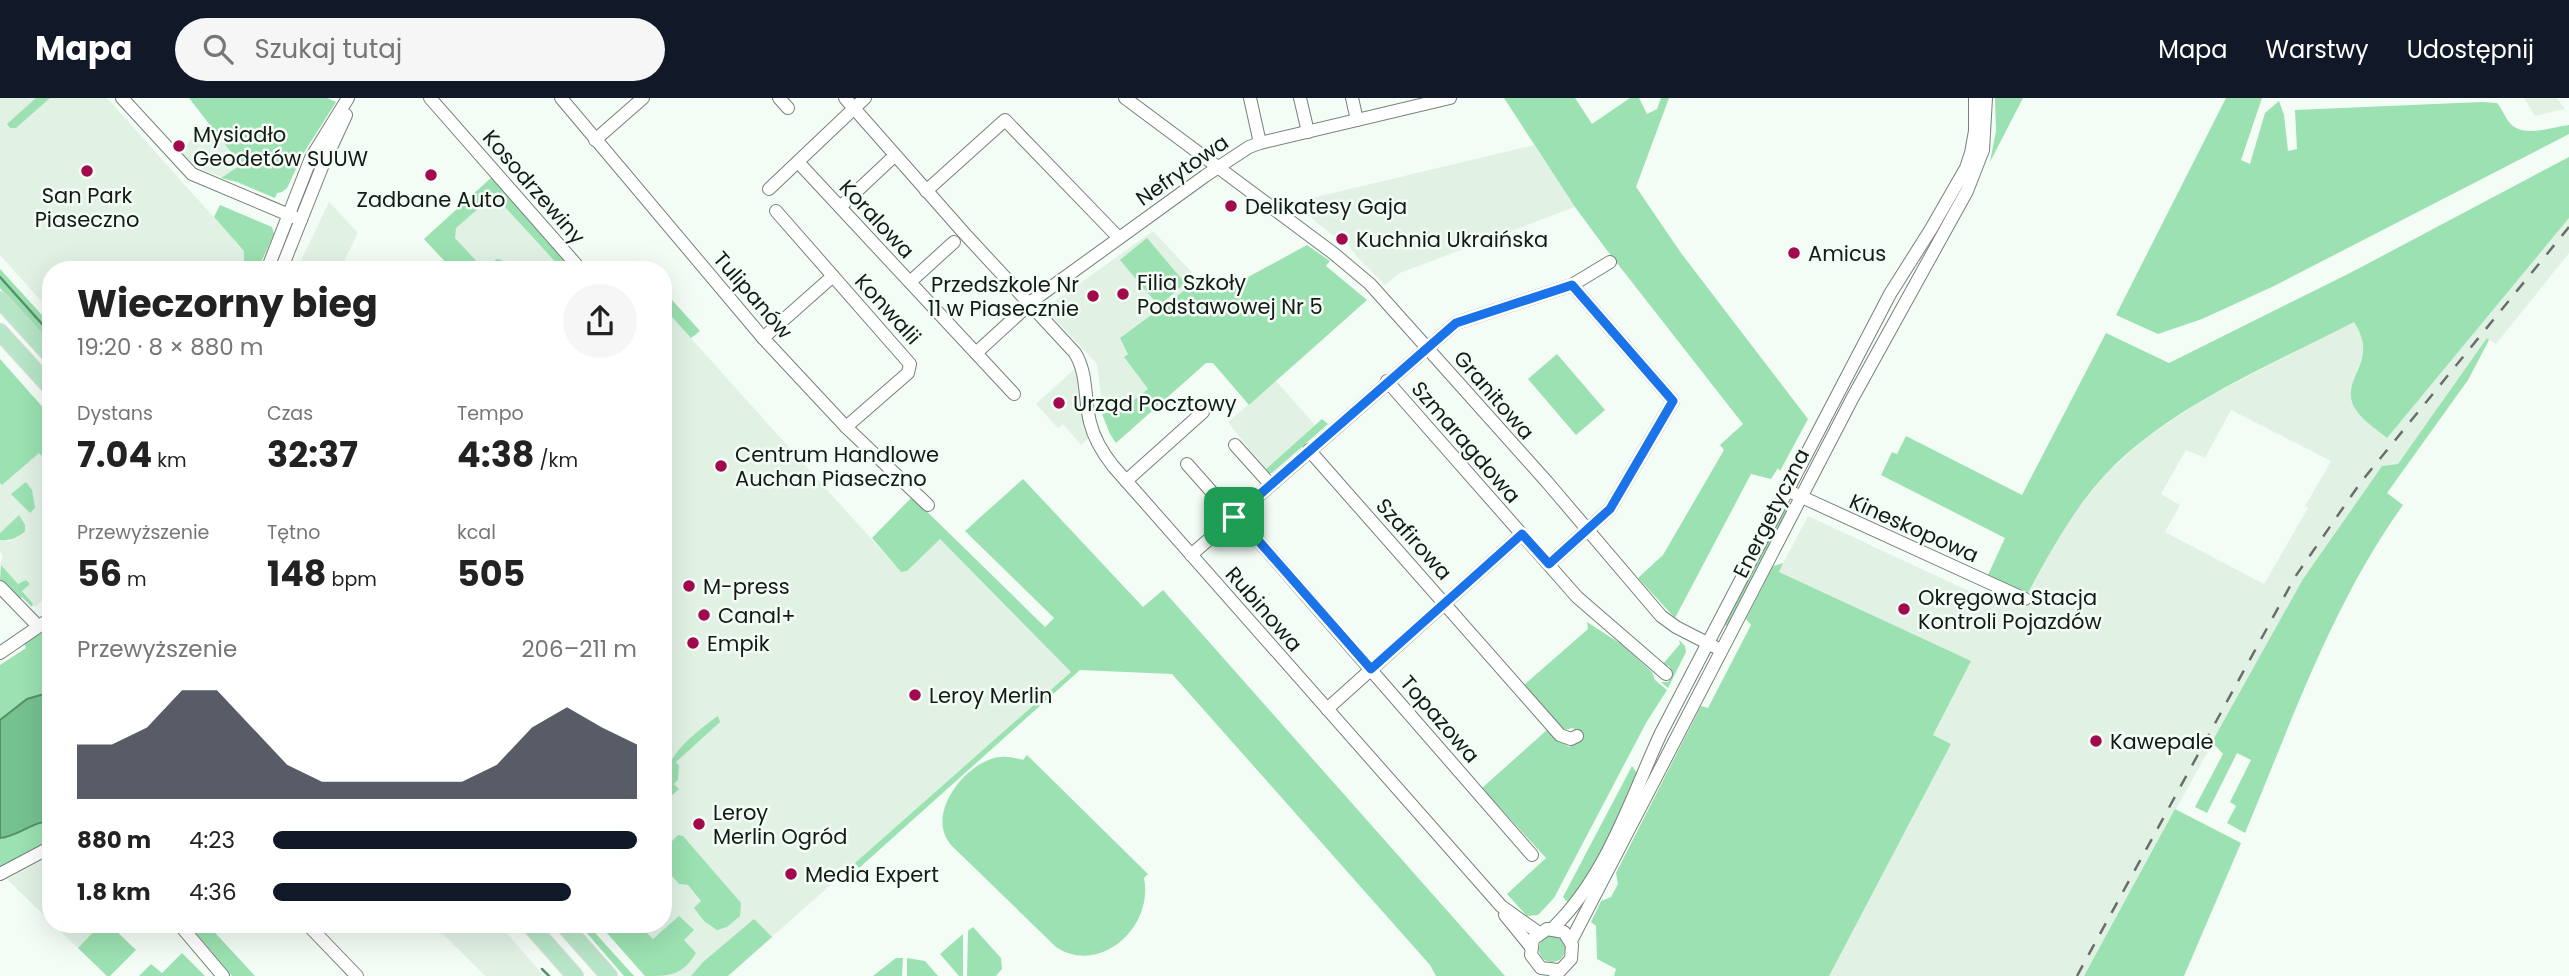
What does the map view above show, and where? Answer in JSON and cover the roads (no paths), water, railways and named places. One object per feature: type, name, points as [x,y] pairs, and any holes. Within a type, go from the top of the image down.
[{"type":"main road","points":[[0,300],[42,346]]},
{"type":"main road","points":[[0,332],[42,378]]},
{"type":"main road","points":[[536,933],[575,976]]},
{"type":"main road","points":[[572,933],[609,976]]},
{"type":"street","points":[[122,98],[188,171],[295,218]]},
{"type":"street","points":[[272,261],[350,105],[350,98]]},
{"type":"street","name":"Kosodrzewiny","points":[[430,98],[573,261]]},
{"type":"street","name":"Tulipanów","points":[[561,98],[763,338],[846,427],[928,505]]},
{"type":"street","points":[[595,140],[643,98]]},
{"type":"street","name":"Rubinowa","points":[[845,98],[926,191],[1075,353],[1083,369],[1095,439],[1126,481],[1501,906],[1539,933]]},
{"type":"street","points":[[769,189],[865,98]]},
{"type":"street","name":"Granitowa","points":[[1125,98],[1370,284],[1667,622],[1722,651]]},
{"type":"street","points":[[1251,98],[1260,143]]},
{"type":"street","points":[[1300,98],[1308,132]]},
{"type":"street","points":[[1352,98],[1357,120]]},
{"type":"street","name":"Nefrytowa","points":[[976,353],[1029,304],[1219,167],[1260,143],[1357,120],[1413,102],[1450,98]]},
{"type":"street","name":"Energetyczna","points":[[1539,933],[1553,928],[1570,912],[1588,886],[1639,786],[1661,733],[1890,294],[1966,167],[1975,131],[1975,98]]},
{"type":"street","name":"Energetyczna","points":[[1531,947],[1536,971],[1556,973],[1571,959],[1571,941],[1897,314],[1967,191],[1983,150],[1986,98]]},
{"type":"street","points":[[926,191],[1005,120],[1119,238]]},
{"type":"street","points":[[840,207],[890,160]]},
{"type":"street","name":"Koralowa","points":[[798,162],[1014,394]]},
{"type":"street","name":"Konwalii","points":[[776,211],[910,365],[908,373],[846,427]]},
{"type":"street","points":[[283,261],[295,218]]},
{"type":"street","points":[[910,282],[954,242]]},
{"type":"street","points":[[1191,555],[1456,323],[1572,285],[1611,262]]},
{"type":"street","points":[[763,338],[833,276]]},
{"type":"street","points":[[1549,564],[1610,509],[1673,401],[1572,285]]},
{"type":"street","name":"Szmaragdowa","points":[[1387,381],[1577,597],[1666,674]]},
{"type":"street","points":[[1126,481],[1203,412]]},
{"type":"street","points":[[1235,445],[1270,484]]},
{"type":"street","name":"Szafirowa","points":[[1309,450],[1560,735],[1571,739],[1577,736]]},
{"type":"street","name":"Topazowa","points":[[1187,464],[1234,517],[1243,523],[1532,855]]},
{"type":"street","name":"Kineskopowa","points":[[1787,491],[2025,599]]},
{"type":"street","points":[[1327,709],[1522,534]]},
{"type":"street","points":[[0,587],[38,626]]},
{"type":"street","points":[[0,653],[42,624]]},
{"type":"street","points":[[0,874],[42,852]]},
{"type":"street","name":"Rubinowa","points":[[1501,906],[1531,947]]},
{"type":"street","points":[[1553,928],[1564,932],[1571,941]]},
{"type":"street","points":[[187,933],[223,976]]},
{"type":"street","points":[[316,933],[357,976]]},
{"type":"street","points":[[1531,947],[1539,933]]},
{"type":"waterway","points":[[0,277],[42,324]]},
{"type":"waterway","points":[[542,969],[549,976]]},
{"type":"railway","points":[[2077,976],[2295,577],[2361,482],[2569,227]]},
{"type":"place","name":"Mysiadło Geodetów SUUW","points":[[179,146]]},
{"type":"place","name":"San Park Piaseczno","points":[[87,171]]},
{"type":"place","name":"Zadbane Auto","points":[[431,175]]},
{"type":"place","name":"Delikatesy Gaja","points":[[1231,206]]},
{"type":"place","name":"Kuchnia Ukraińska","points":[[1342,239]]},
{"type":"place","name":"Amicus","points":[[1794,253]]},
{"type":"place","name":"Filia Szkoły Podstawowej Nr 5","points":[[1123,294]]},
{"type":"place","name":"Przedszkole Nr 11 w Piasecznie","points":[[1093,296]]},
{"type":"place","name":"Urząd Pocztowy","points":[[1059,403]]},
{"type":"place","name":"Centrum Handlowe Auchan Piaseczno","points":[[721,466]]},
{"type":"place","name":"M-press","points":[[689,586]]},
{"type":"place","name":"Okręgowa Stacja Kontroli Pojazdów","points":[[1904,609]]},
{"type":"place","name":"Canal+","points":[[704,615]]},
{"type":"place","name":"Empik","points":[[693,643]]},
{"type":"place","name":"Leroy Merlin","points":[[915,695]]},
{"type":"place","name":"Kawepale","points":[[2096,741]]},
{"type":"place","name":"Leroy Merlin Ogród","points":[[699,824]]},
{"type":"place","name":"Media Expert","points":[[791,874]]}]
